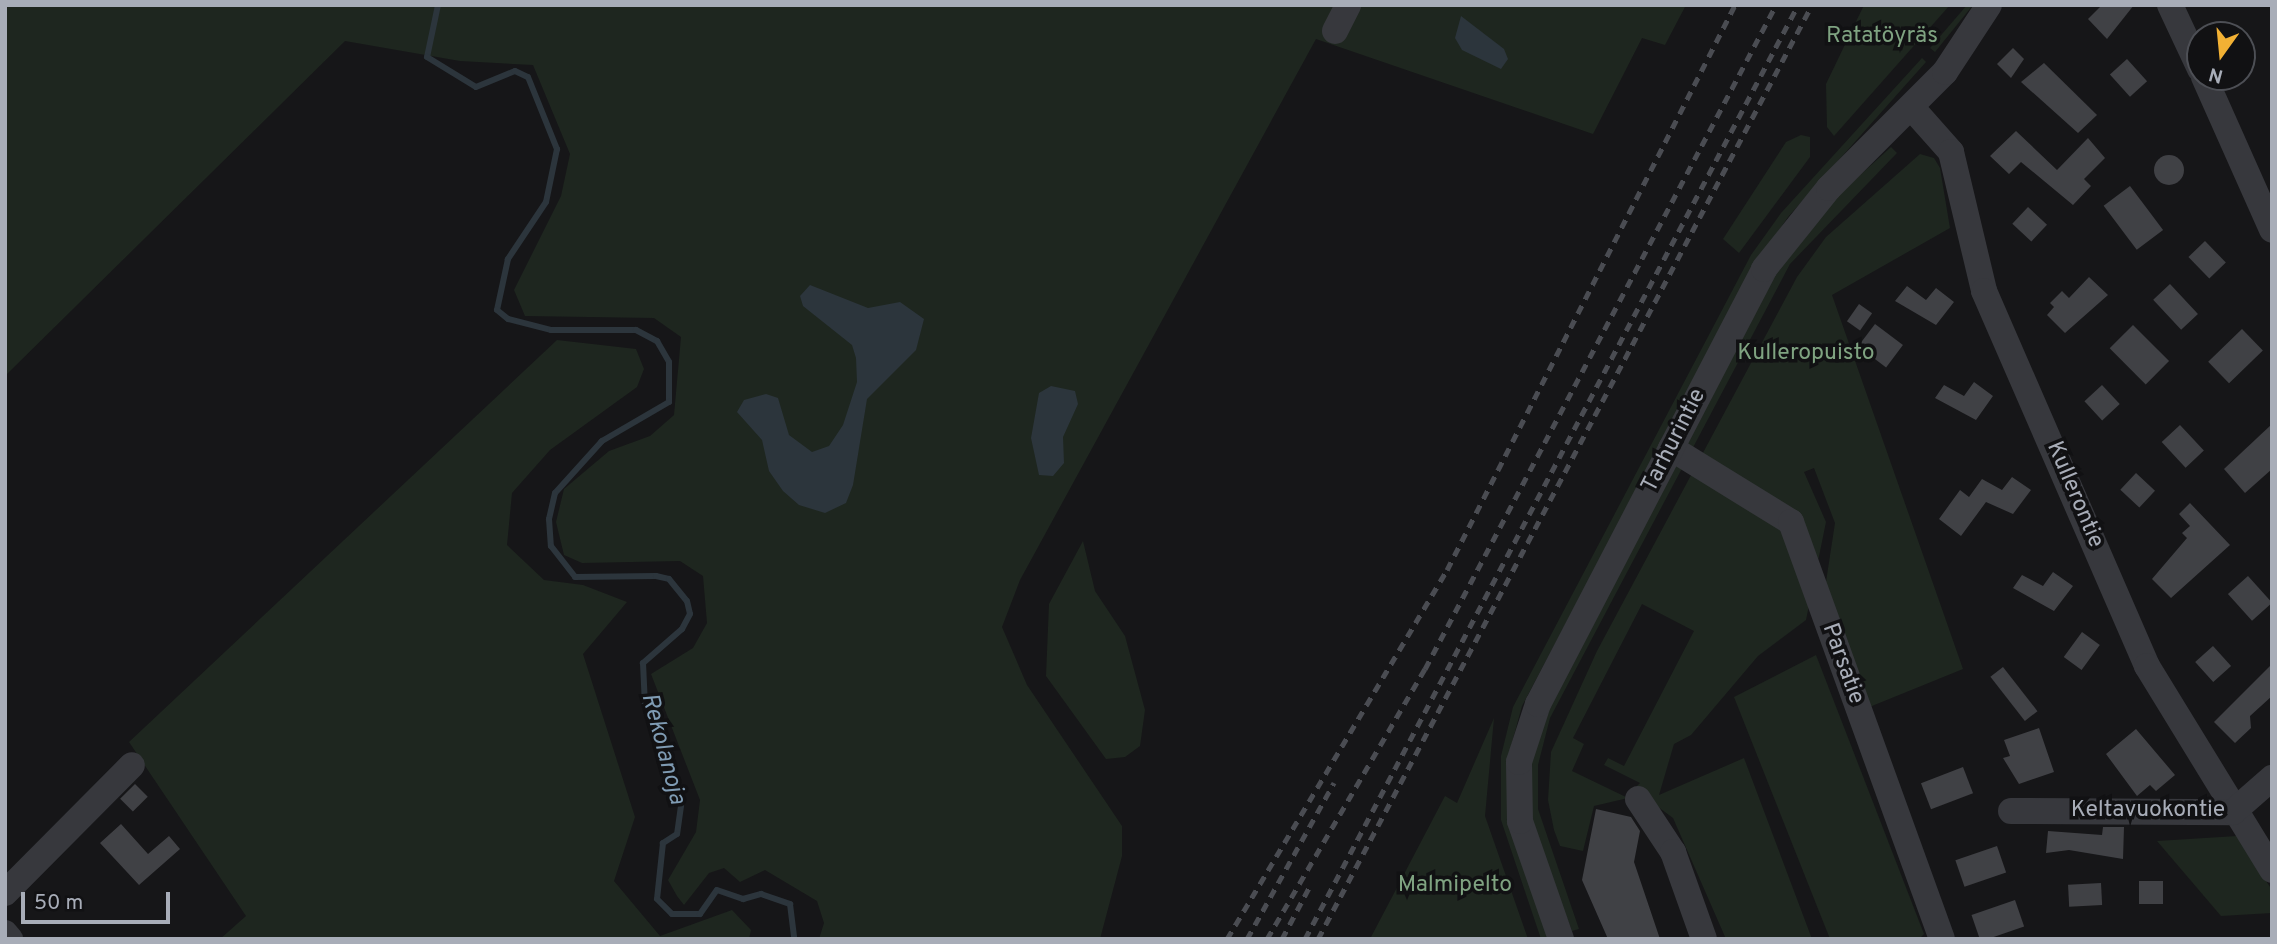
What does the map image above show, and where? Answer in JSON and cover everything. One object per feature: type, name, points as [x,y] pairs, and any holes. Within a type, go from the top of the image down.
[{"type":"street","points":[[1335,31],[1348,5]]},
{"type":"street","name":"Tarhurintie","points":[[1561,939],[1524,839],[1519,762],[1538,704],[1787,234],[1912,108],[1968,42],[1989,5]]},
{"type":"street","points":[[2170,5],[2186,39]]},
{"type":"street","points":[[2210,91],[2272,230]]},
{"type":"street","name":"Kullerontie","points":[[1912,108],[1951,152],[1984,291],[2147,666],[2233,813],[2272,870]]},
{"type":"street","name":"Parsatie","points":[[1671,449],[1783,513],[1795,528],[1942,939]]},
{"type":"street","points":[[5,893],[132,765]]},
{"type":"street","name":"Keltavuokontie","points":[[2011,811],[2233,813],[2272,778]]},
{"type":"street","points":[[1638,799],[1673,852],[1704,939]]},
{"type":"street","points":[[5,933],[10,939]]},
{"type":"green space","points":[[5,5],[1686,5],[1665,45],[1642,38],[1593,134],[1316,39],[1020,580],[1002,627],[1027,685],[1122,826],[1122,856],[1100,939],[819,939],[824,923],[817,901],[765,870],[740,882],[724,868],[709,873],[684,905],[668,880],[696,832],[700,800],[651,674],[693,648],[707,623],[703,576],[680,561],[582,563],[564,555],[556,522],[564,489],[609,451],[650,436],[674,415],[681,337],[654,318],[525,316],[514,290],[561,196],[570,154],[533,65],[460,61],[345,41],[5,376]]},
{"type":"green space","name":"Ratatöyräs","points":[[1864,5],[1950,5],[1834,136],[1827,127],[1826,84]]},
{"type":"green space","points":[[1967,5],[1973,5],[1935,52],[1930,48]]},
{"type":"green space","points":[[1922,58],[1926,62],[1788,217],[1757,262],[1522,706],[1511,746],[1547,938],[1541,939],[1501,820],[1501,756],[1513,707],[1751,255],[1781,213]]},
{"type":"green space","points":[[1801,135],[1810,137],[1810,157],[1739,253],[1723,239],[1786,142]]},
{"type":"green space","points":[[1891,147],[1897,153],[1790,264],[1550,718],[1538,765],[1538,809],[1579,929],[1572,931],[1533,828],[1529,776],[1542,716],[1776,269],[1836,197]]},
{"type":"green space","name":"Kulleropuisto","points":[[1920,154],[1934,158],[1940,168],[1950,228],[1832,295],[1963,669],[1867,708],[1820,621],[1835,523],[1814,468],[1804,472],[1826,522],[1806,620],[1758,656],[1691,735],[1674,744],[1659,795],[1744,758],[1812,939],[1726,939],[1673,818],[1634,789],[1640,783],[1604,765],[1608,758],[1624,766],[1694,631],[1642,604],[1573,738],[1584,744],[1572,771],[1628,798],[1594,806],[1583,851],[1560,846],[1554,830],[1548,800],[1551,752],[1597,651],[1797,277],[1826,237]]},
{"type":"green space","points":[[557,340],[636,349],[644,369],[637,387],[550,450],[512,493],[507,545],[544,580],[583,585],[627,602],[583,654],[635,817],[614,881],[660,936],[732,910],[751,930],[749,939],[220,939],[246,916],[129,742]]},
{"type":"green space","points":[[1083,541],[1095,591],[1125,636],[1145,710],[1140,746],[1125,757],[1106,759],[1046,676],[1049,604]]},
{"type":"green space","points":[[1816,655],[1924,934],[1919,939],[1830,939],[1734,697]]},
{"type":"green space","name":"Malmipelto","points":[[1494,718],[1485,816],[1528,939],[1370,939],[1445,796],[1457,803]]},
{"type":"green space","points":[[2237,836],[2272,890],[2272,913],[2221,916],[2157,841]]},
{"type":"shaded area","points":[[1461,16],[1504,49],[1508,59],[1501,69],[1462,50],[1455,38]]},
{"type":"shaded area","points":[[810,285],[868,308],[900,302],[924,319],[916,350],[867,399],[853,485],[846,503],[825,513],[799,505],[783,491],[769,471],[762,440],[737,412],[744,400],[766,394],[778,398],[789,435],[812,452],[829,446],[843,425],[857,382],[856,358],[852,345],[803,306],[800,296]]},
{"type":"shaded area","points":[[1051,386],[1075,391],[1078,404],[1063,437],[1064,463],[1053,476],[1039,475],[1031,438],[1039,393]]},
{"type":"building","points":[[2102,5],[2134,5],[2107,39],[2088,19]]},
{"type":"building","points":[[2013,48],[2024,59],[2011,78],[1997,64]]},
{"type":"building","points":[[2127,59],[2147,81],[2130,97],[2110,74]]},
{"type":"building","points":[[2044,63],[2097,115],[2078,133],[2021,82]]},
{"type":"building","points":[[2016,131],[2057,170],[2088,138],[2105,158],[2084,179],[2091,186],[2073,205],[2021,162],[2009,174],[1990,156]]},
{"type":"building","points":[[2169,155],[2175,156],[2183,164],[2183,176],[2175,184],[2169,185],[2163,184],[2155,176],[2154,170],[2155,164],[2163,156]]},
{"type":"building","points":[[2130,186],[2163,230],[2137,250],[2104,206]]},
{"type":"building","points":[[2028,207],[2047,225],[2031,242],[2012,224]]},
{"type":"building","points":[[2205,241],[2226,263],[2209,279],[2188,257]]},
{"type":"building","points":[[2089,277],[2108,295],[2065,333],[2047,315],[2054,307],[2050,303],[2062,291],[2069,298]]},
{"type":"building","points":[[2170,284],[2198,314],[2181,330],[2153,300]]},
{"type":"building","points":[[1907,286],[1926,300],[1936,288],[1954,302],[1936,325],[1895,301]]},
{"type":"building","points":[[1859,304],[1872,313],[1860,330],[1847,321]]},
{"type":"building","points":[[1875,324],[1903,345],[1886,367],[1858,346]]},
{"type":"building","points":[[2133,325],[2169,361],[2146,384],[2110,348]]},
{"type":"building","points":[[2242,329],[2263,351],[2229,383],[2208,362]]},
{"type":"building","points":[[1974,382],[1993,396],[1976,420],[1935,398],[1944,385],[1964,396]]},
{"type":"building","points":[[2102,385],[2120,404],[2102,420],[2084,401]]},
{"type":"building","points":[[2272,424],[2272,469],[2245,493],[2224,469]]},
{"type":"building","points":[[2180,425],[2204,451],[2186,468],[2162,442]]},
{"type":"building","points":[[2136,473],[2155,491],[2139,508],[2120,490]]},
{"type":"building","points":[[2012,477],[2031,490],[2013,514],[1986,502],[1961,536],[1939,519],[1960,490],[1969,497],[1982,479],[2002,490]]},
{"type":"building","points":[[2190,503],[2230,545],[2171,598],[2152,579],[2187,538],[2182,533],[2190,526],[2179,514]]},
{"type":"building","points":[[2053,572],[2073,586],[2054,611],[2013,588],[2022,575],[2043,586]]},
{"type":"building","points":[[2248,576],[2272,603],[2252,621],[2228,594]]},
{"type":"building","points":[[2082,632],[2100,645],[2082,670],[2064,657]]},
{"type":"building","points":[[2213,646],[2231,666],[2213,682],[2195,662]]},
{"type":"building","points":[[2272,664],[2272,696],[2250,716],[2251,728],[2235,743],[2214,722]]},
{"type":"building","points":[[2003,667],[2037,711],[2025,721],[1990,677]]},
{"type":"building","points":[[2039,728],[2054,772],[2019,784],[2003,758],[2010,756],[2004,740]]},
{"type":"building","points":[[2136,729],[2175,775],[2156,791],[2150,785],[2137,796],[2106,754]]},
{"type":"building","points":[[1963,767],[1973,793],[1931,809],[1921,783]]},
{"type":"building","points":[[135,784],[148,797],[133,812],[120,799]]},
{"type":"building","points":[[1596,809],[1631,817],[1640,831],[1634,862],[1660,939],[1608,939],[1582,880]]},
{"type":"building","points":[[121,824],[148,854],[169,836],[180,849],[139,885],[100,843]]},
{"type":"building","points":[[2103,827],[2124,827],[2123,859],[2069,850],[2046,853],[2048,831],[2102,835]]},
{"type":"building","points":[[1997,846],[2006,872],[1965,887],[1955,860]]},
{"type":"building","points":[[2139,881],[2163,881],[2163,904],[2139,904]]},
{"type":"building","points":[[2101,883],[2102,905],[2069,907],[2068,885]]},
{"type":"building","points":[[2015,900],[2024,926],[1988,939],[1980,939],[1972,915]]},
{"type":"waterway","name":"Rekolanoja","points":[[438,5],[427,57],[476,87],[515,71],[528,77],[557,149],[546,202],[508,259],[497,310],[508,319],[551,330],[636,330],[657,341],[669,362],[669,402],[602,441],[555,493],[549,519],[551,546],[575,577],[656,576],[669,579],[687,601],[690,614],[682,629],[643,663],[645,706],[681,806],[677,834],[663,843],[657,899],[672,914],[700,914],[717,890],[743,899],[761,894],[790,904],[794,939]]},
{"type":"railway","points":[[1227,939],[1447,570],[1735,5]]},
{"type":"railway","points":[[1267,939],[1425,669],[1776,5]]},
{"type":"railway","points":[[1305,939],[1798,5]]},
{"type":"railway","points":[[1318,939],[1812,5]]},
{"type":"railway","points":[[1247,939],[1334,783]]},
{"type":"railway","points":[[1282,939],[1310,886]]}]
